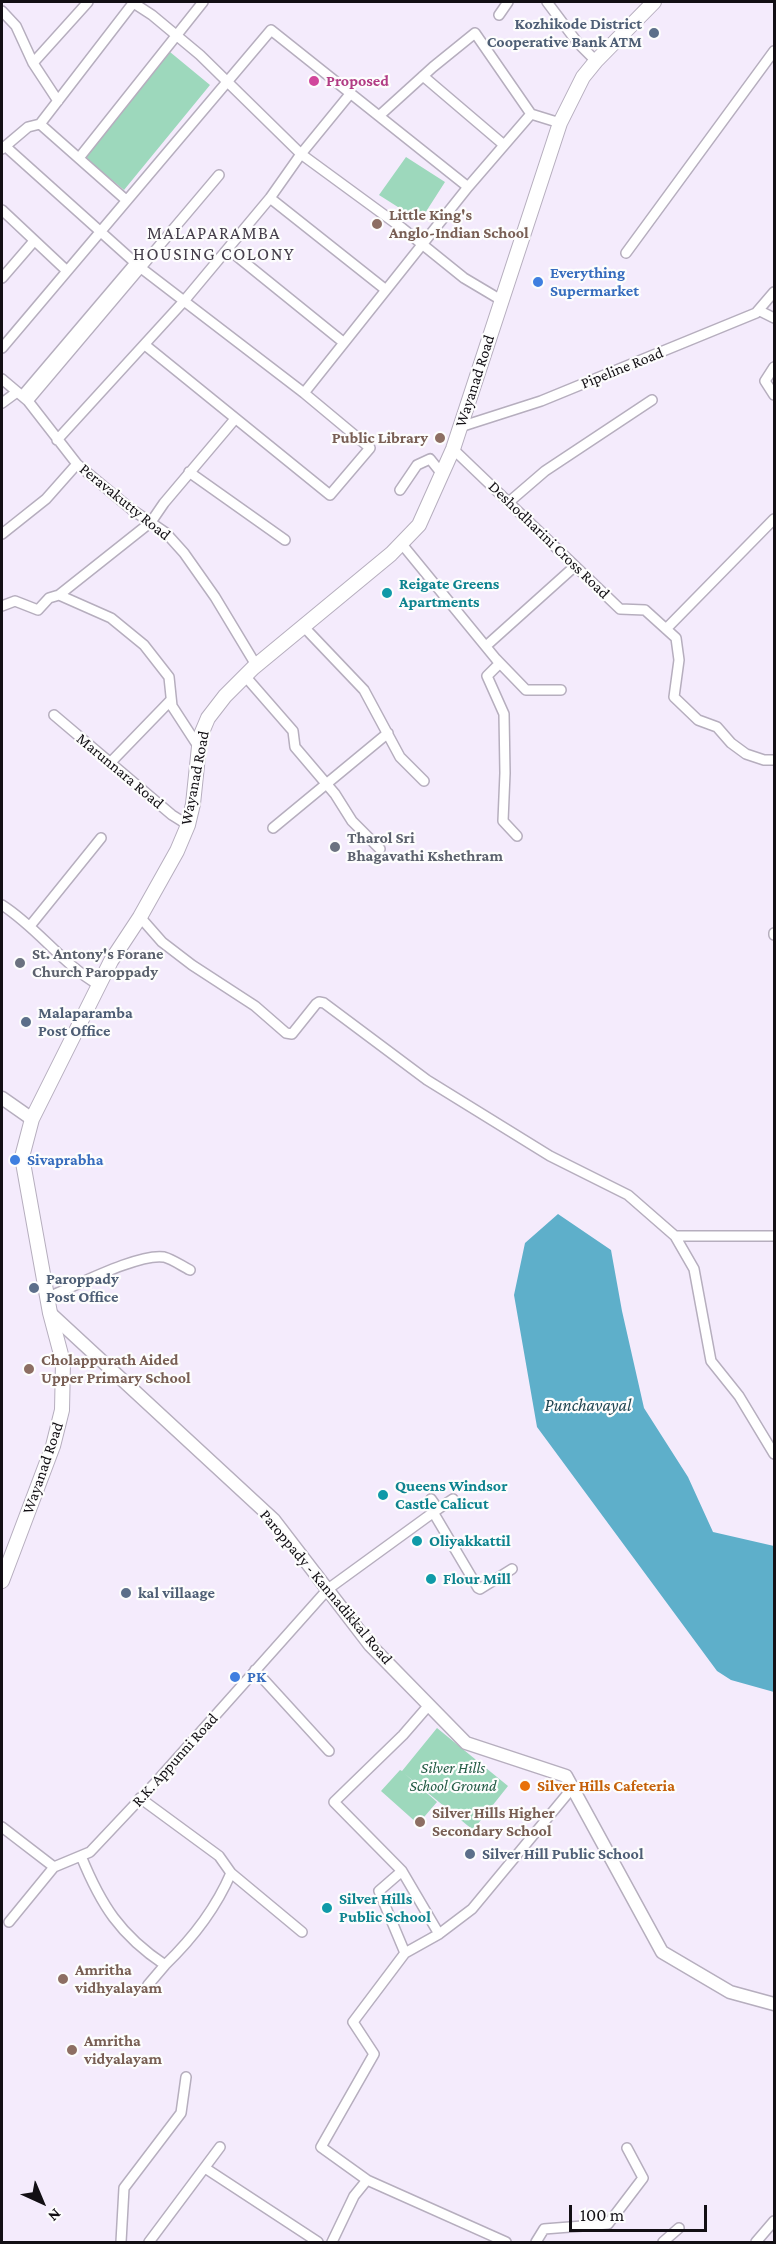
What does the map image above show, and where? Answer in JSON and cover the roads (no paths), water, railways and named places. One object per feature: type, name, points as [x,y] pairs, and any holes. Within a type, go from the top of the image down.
[{"type":"highway","name":"Wayanad Road","points":[[2,1581],[53,1446],[62,1410],[63,1362],[48,1298],[22,1157],[32,1119],[111,961],[140,917],[177,851],[188,825],[193,804],[198,746],[208,718],[225,696],[256,665],[402,543],[419,525],[453,449],[560,123],[583,77],[654,2]]},
{"type":"main road","points":[[2,1098],[32,1119]]},
{"type":"main road","name":"Paroppady - Kannadikkal Road","points":[[51,1313],[274,1520],[370,1645],[466,1743],[566,1776],[574,1786],[662,1952],[730,1992],[774,2004]]},
{"type":"street","points":[[33,63],[87,2]]},
{"type":"street","points":[[145,345],[330,495],[370,448],[304,393],[138,266],[3,148],[28,127],[40,124],[133,2],[177,36],[227,81],[301,154],[464,278],[501,300]]},
{"type":"street","points":[[79,158],[203,2]]},
{"type":"street","points":[[500,15],[508,2]]},
{"type":"street","points":[[547,2],[577,42],[596,61]]},
{"type":"street","points":[[3,16],[16,26],[33,63],[58,101]]},
{"type":"street","points":[[2,348],[271,30],[468,187]]},
{"type":"street","points":[[379,116],[475,33],[531,114],[560,123]]},
{"type":"street","points":[[626,253],[774,51]]},
{"type":"street","points":[[423,76],[504,145]]},
{"type":"street","points":[[57,440],[184,301],[270,198],[301,154],[351,94]]},
{"type":"street","points":[[304,393],[468,187],[531,114]]},
{"type":"street","points":[[40,124],[126,200]]},
{"type":"street","points":[[2,403],[23,396],[219,175]]},
{"type":"street","points":[[270,198],[386,290]]},
{"type":"street","points":[[2,210],[67,271]]},
{"type":"street","points":[[2,278],[34,241]]},
{"type":"street","points":[[228,249],[343,342]]},
{"type":"street","name":"Pipeline Road","points":[[460,427],[541,401],[760,310],[774,292]]},
{"type":"street","points":[[760,310],[774,318]]},
{"type":"street","points":[[774,368],[765,381],[774,395]]},
{"type":"street","name":"Peravakutty Road","points":[[2,379],[23,396],[77,464],[166,533],[184,553],[215,597],[256,665]]},
{"type":"street","points":[[509,502],[545,471],[652,400]]},
{"type":"street","points":[[2,606],[15,601],[38,610],[49,598],[59,595],[151,522],[189,472],[235,419]]},
{"type":"street","name":"Deshodharini Cross Road","points":[[453,449],[620,609],[645,610],[676,638],[679,660],[674,697],[698,720],[717,727],[731,743],[746,754],[764,760],[774,760]]},
{"type":"street","points":[[400,490],[417,465],[430,459],[442,474]]},
{"type":"street","points":[[2,534],[46,499],[77,464]]},
{"type":"street","points":[[189,472],[285,540]]},
{"type":"street","points":[[666,629],[774,519]]},
{"type":"street","points":[[402,543],[500,663],[526,690],[561,690]]},
{"type":"street","points":[[486,646],[574,567]]},
{"type":"street","points":[[59,595],[111,618],[144,645],[169,677],[172,706],[198,746]]},
{"type":"street","points":[[303,626],[364,690],[400,757],[424,782]]},
{"type":"street","points":[[500,663],[487,676],[504,714],[503,821],[517,836]]},
{"type":"street","points":[[245,676],[293,731],[295,747],[326,784],[352,821],[380,849]]},
{"type":"street","points":[[110,763],[171,700]]},
{"type":"street","name":"Marunnara Road","points":[[54,715],[172,815],[188,825]]},
{"type":"street","points":[[273,828],[388,733]]},
{"type":"street","points":[[30,926],[101,838]]},
{"type":"street","points":[[2,905],[30,926],[83,976],[99,985]]},
{"type":"street","points":[[140,917],[162,942],[192,965],[255,1006],[286,1033],[292,1034],[316,1004],[324,1003],[427,1080],[550,1156],[628,1196],[675,1236],[694,1269],[711,1361],[739,1396],[774,1454]]},
{"type":"street","points":[[675,1236],[774,1236]]},
{"type":"street","points":[[48,1298],[149,1258],[165,1257],[190,1270]]},
{"type":"street","name":"R.K. Appunni Road","points":[[54,1867],[90,1852],[328,1589],[453,1498]]},
{"type":"street","points":[[431,1499],[435,1511],[478,1588],[480,1589],[512,1569]]},
{"type":"street","points":[[255,1670],[328,1751]]},
{"type":"street","points":[[429,1704],[403,1735],[334,1802],[402,1871],[438,1934]]},
{"type":"street","points":[[506,2242],[367,2180],[321,2147],[374,2054],[353,2022],[405,1953],[438,1934],[472,1909],[574,1786]]},
{"type":"street","points":[[140,1798],[219,1856],[231,1873],[302,1932]]},
{"type":"street","points":[[2,1827],[54,1867],[9,1922]]},
{"type":"street","points":[[81,1856],[96,1893],[117,1924],[143,1950],[165,1965]]},
{"type":"street","points":[[402,1871],[379,1891],[405,1953]]},
{"type":"street","points":[[148,1985],[183,1948],[220,1898],[231,1873]]},
{"type":"street","points":[[121,2242],[124,2188],[181,2113],[186,2077]]},
{"type":"street","points":[[149,2242],[220,2147]]},
{"type":"street","points":[[536,2242],[544,2229],[608,2224],[643,2178],[627,2148]]},
{"type":"street","points":[[205,2168],[318,2242]]},
{"type":"street","points":[[332,2242],[354,2196],[367,2180]]},
{"type":"street","points":[[756,2242],[774,2221]]},
{"type":"street","points":[[663,2242],[679,2228]]},
{"type":"water","name":"Punchavayal","points":[[558,1214],[611,1250],[644,1408],[688,1477],[713,1532],[774,1546],[774,1692],[731,1680],[717,1671],[537,1427],[514,1295],[525,1243]]},
{"type":"place","name":"Kozhikode District Cooperative Bank ATM","points":[[654,33]]},
{"type":"place","name":"Proposed","points":[[314,81]]},
{"type":"place","name":"Little King's Anglo-Indian School","points":[[377,224]]},
{"type":"place","name":"Everything Supermarket","points":[[538,282]]},
{"type":"place","name":"Public Library","points":[[440,438]]},
{"type":"place","name":"Reigate Greens Apartments","points":[[387,593]]},
{"type":"place","name":"Tharol Sri Bhagavathi Kshethram","points":[[335,847]]},
{"type":"place","name":"St. Antony's Forane Church Paroppady","points":[[20,963]]},
{"type":"place","name":"Malaparamba Post Office","points":[[26,1022]]},
{"type":"place","name":"Sivaprabha","points":[[15,1160]]},
{"type":"place","name":"Paroppady Post Office","points":[[34,1288]]},
{"type":"place","name":"Cholappurath Aided Upper Primary School","points":[[29,1369]]},
{"type":"place","name":"Queens Windsor Castle Calicut","points":[[383,1495]]},
{"type":"place","name":"Oliyakkattil","points":[[417,1541]]},
{"type":"place","name":"Flour Mill","points":[[431,1579]]},
{"type":"place","name":"kal villaage","points":[[126,1593]]},
{"type":"place","name":"PK","points":[[235,1677]]},
{"type":"place","name":"Silver Hills Cafeteria","points":[[525,1786]]},
{"type":"place","name":"Silver Hills Higher Secondary School","points":[[420,1822]]},
{"type":"place","name":"Silver Hill Public School","points":[[470,1854]]},
{"type":"place","name":"Silver Hills Public School","points":[[327,1908]]},
{"type":"place","name":"Amritha vidhyalayam","points":[[63,1979]]},
{"type":"place","name":"Amritha vidyalayam","points":[[72,2050]]},
{"type":"district","name":"MALAPARAMBA HOUSING COLONY","points":[[214,243]]},
{"type":"park label","name":"Silver Hills School Ground","points":[[453,1777]]}]
